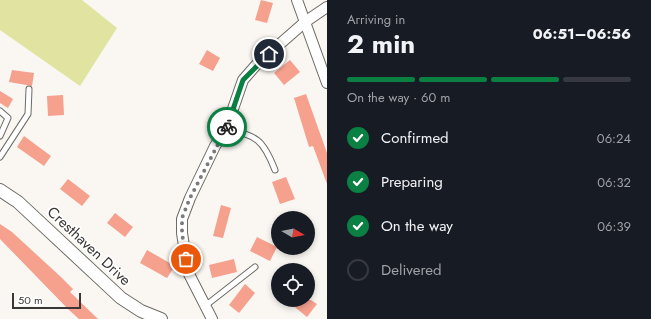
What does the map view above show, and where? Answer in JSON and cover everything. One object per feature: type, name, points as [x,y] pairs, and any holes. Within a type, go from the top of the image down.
[{"type":"street","points":[[297,0],[327,83]]},
{"type":"street","points":[[212,319],[188,272],[182,233],[182,218],[215,146],[226,129],[243,80],[257,64],[305,22],[327,7]]},
{"type":"street","name":"Cresthaven Drive","points":[[0,190],[18,202],[121,298],[141,311],[161,319]]},
{"type":"lane","points":[[0,157],[28,114],[29,89]]},
{"type":"lane","points":[[0,111],[8,118],[0,136]]},
{"type":"lane","points":[[226,129],[255,138],[269,155],[275,170]]},
{"type":"lane","points":[[205,306],[255,267]]},
{"type":"green space","points":[[0,0],[82,0],[117,28],[80,86],[0,30]]},
{"type":"building","points":[[261,0],[273,3],[267,23],[255,20]]},
{"type":"building","points":[[207,50],[220,58],[213,71],[199,64]]},
{"type":"building","points":[[290,60],[300,72],[284,85],[274,73]]},
{"type":"building","points":[[12,70],[34,73],[32,86],[9,82]]},
{"type":"building","points":[[0,91],[13,99],[8,108],[0,103]]},
{"type":"building","points":[[306,94],[327,153],[327,184],[313,146],[309,147],[294,98]]},
{"type":"building","points":[[63,95],[64,115],[48,116],[47,96]]},
{"type":"building","points":[[24,136],[51,156],[44,166],[17,147]]},
{"type":"building","points":[[286,177],[295,199],[280,204],[272,182]]},
{"type":"building","points":[[68,179],[90,196],[82,206],[60,189]]},
{"type":"building","points":[[221,205],[231,208],[223,238],[213,236]]},
{"type":"building","points":[[115,213],[133,227],[125,237],[107,223]]},
{"type":"building","points":[[0,224],[12,232],[62,278],[73,289],[70,292],[98,319],[79,319],[69,310],[0,239]]},
{"type":"building","points":[[257,237],[271,244],[271,255],[273,255],[270,261],[250,251]]},
{"type":"building","points":[[147,250],[175,266],[167,278],[140,263]]},
{"type":"building","points":[[234,259],[237,272],[212,278],[209,265]]},
{"type":"building","points":[[245,284],[255,293],[239,313],[229,305]]},
{"type":"building","points":[[295,307],[315,307],[307,317]]},
{"type":"way so far","points":[[186,259],[182,233],[182,218],[215,146],[227,127]]},
{"type":"route","points":[[227,127],[243,80],[257,64],[269,54]]}]
